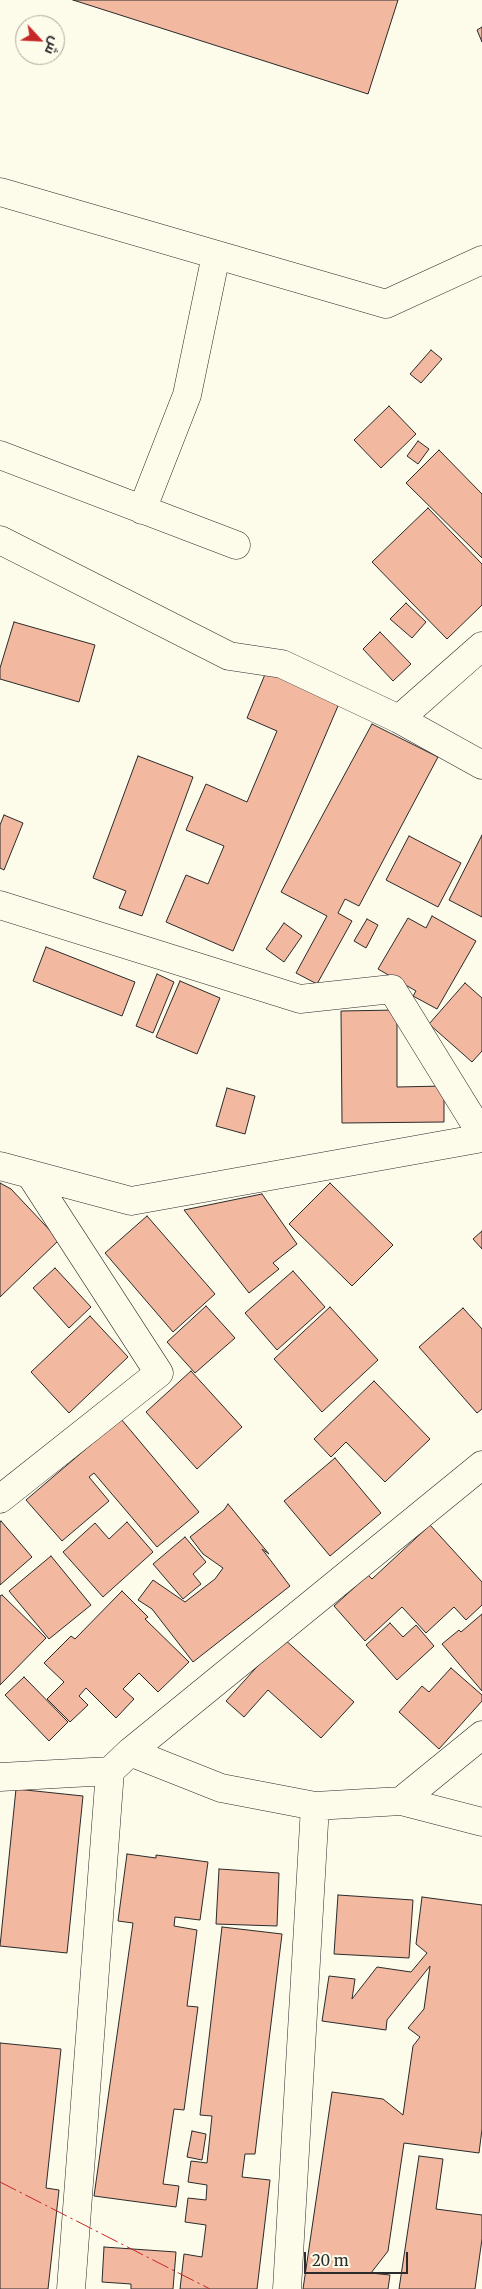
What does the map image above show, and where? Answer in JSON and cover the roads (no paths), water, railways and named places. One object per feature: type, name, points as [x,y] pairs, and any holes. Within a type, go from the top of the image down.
[{"type":"street","points":[[0,192],[386,304],[482,260]]},
{"type":"street","points":[[142,510],[187,395],[216,255]]},
{"type":"street","points":[[0,455],[236,545]]},
{"type":"street","points":[[0,540],[229,656],[282,664],[399,719],[482,764]]},
{"type":"street","points":[[399,719],[482,646]]},
{"type":"street","points":[[0,905],[300,999],[392,989],[482,1137],[132,1201],[0,1166]]},
{"type":"street","points":[[0,1499],[160,1373],[30,1174]]},
{"type":"street","points":[[0,1778],[110,1771],[130,1752],[482,1465]]},
{"type":"street","points":[[401,1801],[482,1736]]},
{"type":"street","points":[[130,1752],[221,1788],[315,1806],[401,1801],[482,1822]]},
{"type":"street","points":[[71,2289],[110,1771]]},
{"type":"street","points":[[288,2289],[315,1806]]}]
